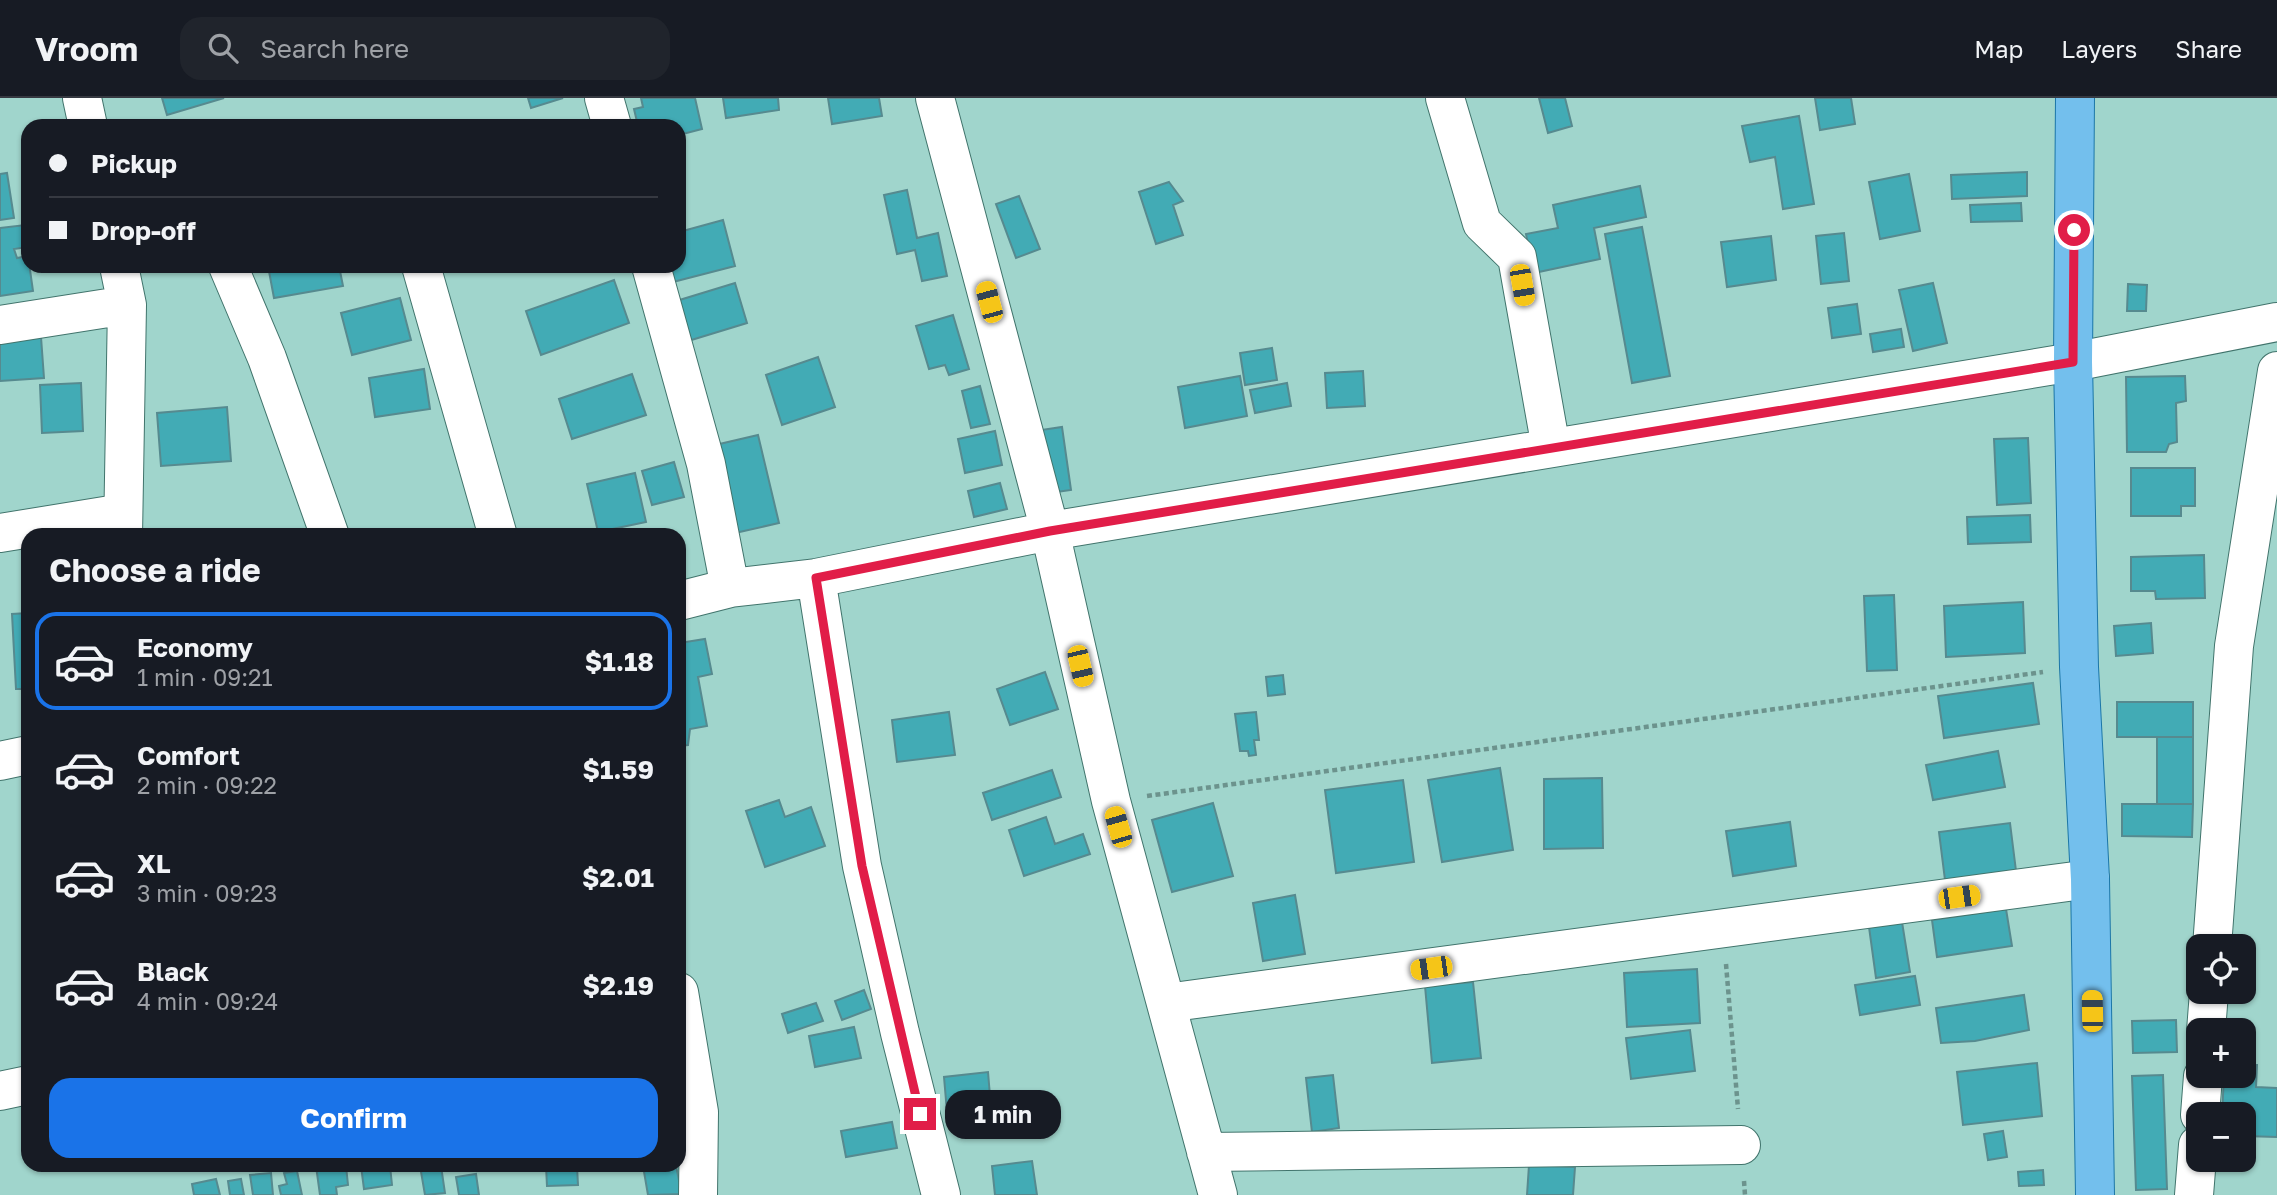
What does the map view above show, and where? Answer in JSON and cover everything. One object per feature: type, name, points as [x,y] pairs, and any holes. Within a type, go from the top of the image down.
[{"type":"main road","points":[[2075,98],[2073,362],[2079,667],[2090,879],[2095,1195]]},
{"type":"street","points":[[82,98],[86,119]]},
{"type":"street","points":[[604,98],[610,119]]},
{"type":"street","points":[[935,98],[1050,531],[1111,802],[1218,1195]]},
{"type":"street","points":[[1445,98],[1482,223],[1517,257],[1551,448]]},
{"type":"street","points":[[68,528],[123,524],[128,305],[121,273]]},
{"type":"street","points":[[231,273],[267,359],[327,528]]},
{"type":"street","points":[[423,273],[496,528]]},
{"type":"street","points":[[653,273],[706,464],[730,588]]},
{"type":"street","points":[[0,325],[128,305]]},
{"type":"street","points":[[686,599],[730,588],[816,578],[1050,531],[2073,362],[2277,322]]},
{"type":"street","points":[[2213,934],[2234,646],[2272,430],[2277,371]]},
{"type":"street","points":[[0,533],[21,531]]},
{"type":"street","points":[[816,578],[862,866],[941,1195]]},
{"type":"street","points":[[0,761],[21,756]]},
{"type":"street","points":[[1166,1003],[2090,879]]},
{"type":"street","points":[[686,1034],[699,1112],[698,1195]]},
{"type":"street","points":[[0,1091],[21,1086]]},
{"type":"street","points":[[1206,1152],[1741,1145]]},
{"type":"street","points":[[2194,1195],[2196,1172]]},
{"type":"path","points":[[1111,802],[2079,667]]},
{"type":"path","points":[[1723,929],[1745,1195]]},
{"type":"building","points":[[162,98],[224,98],[167,115]]},
{"type":"building","points":[[528,98],[563,98],[531,108]]},
{"type":"building","points":[[641,98],[695,98],[702,129],[686,133],[686,119],[636,119],[634,109],[643,107]]},
{"type":"building","points":[[723,98],[778,98],[779,110],[726,118]]},
{"type":"building","points":[[828,98],[879,98],[882,116],[832,124]]},
{"type":"building","points":[[1539,98],[1565,98],[1572,126],[1548,133]]},
{"type":"building","points":[[1815,98],[1851,98],[1855,124],[1820,130]]},
{"type":"building","points":[[1799,116],[1814,204],[1783,209],[1775,157],[1750,162],[1742,126]]},
{"type":"building","points":[[2027,172],[2027,196],[1952,199],[1951,175]]},
{"type":"building","points":[[7,173],[14,218],[0,220],[0,174]]},
{"type":"building","points":[[1909,174],[1920,231],[1880,239],[1869,182]]},
{"type":"building","points":[[1169,182],[1183,201],[1173,205],[1183,235],[1156,244],[1139,192]]},
{"type":"building","points":[[1640,186],[1646,217],[1594,228],[1600,259],[1534,273],[1526,234],[1558,228],[1553,205]]},
{"type":"building","points":[[907,190],[917,238],[938,233],[947,276],[922,281],[915,250],[897,254],[884,195]]},
{"type":"building","points":[[1019,196],[1040,249],[1016,258],[996,204]]},
{"type":"building","points":[[2021,203],[2022,221],[1971,222],[1970,205]]},
{"type":"building","points":[[723,220],[735,266],[673,282],[671,273],[686,273],[686,230]]},
{"type":"building","points":[[21,225],[21,248],[14,249],[17,258],[21,257],[21,273],[30,273],[33,291],[0,296],[0,228]]},
{"type":"building","points":[[1642,227],[1670,376],[1632,383],[1605,234]]},
{"type":"building","points":[[1844,233],[1849,281],[1821,284],[1816,236]]},
{"type":"building","points":[[1771,236],[1776,280],[1727,287],[1721,242]]},
{"type":"building","points":[[269,273],[340,273],[343,286],[274,298]]},
{"type":"building","points":[[614,280],[629,323],[541,355],[526,311]]},
{"type":"building","points":[[735,283],[747,323],[685,342],[673,302]]},
{"type":"building","points":[[1933,283],[1947,343],[1913,351],[1899,290]]},
{"type":"building","points":[[2128,284],[2147,285],[2146,311],[2127,311]]},
{"type":"building","points":[[400,298],[411,340],[352,355],[341,313]]},
{"type":"building","points":[[1857,304],[1861,334],[1832,338],[1828,308]]},
{"type":"building","points":[[953,315],[969,369],[949,375],[945,365],[929,369],[916,326]]},
{"type":"building","points":[[1901,329],[1904,347],[1873,352],[1870,334]]},
{"type":"building","points":[[41,337],[44,378],[0,381],[0,340]]},
{"type":"building","points":[[1272,348],[1277,380],[1245,385],[1240,353]]},
{"type":"building","points":[[818,357],[835,407],[782,425],[766,375]]},
{"type":"building","points":[[424,369],[430,409],[375,417],[369,378]]},
{"type":"building","points":[[1363,371],[1365,406],[1327,408],[1325,373]]},
{"type":"building","points":[[632,374],[646,415],[572,439],[559,399]]},
{"type":"building","points":[[1240,376],[1247,416],[1185,428],[1178,387]]},
{"type":"building","points":[[2185,376],[2186,401],[2176,403],[2177,442],[2169,444],[2166,452],[2127,452],[2126,377]]},
{"type":"building","points":[[81,383],[83,431],[42,433],[40,385]]},
{"type":"building","points":[[1287,383],[1291,406],[1255,413],[1250,390]]},
{"type":"building","points":[[980,386],[990,424],[971,428],[962,391]]},
{"type":"building","points":[[227,407],[231,461],[161,466],[157,413]]},
{"type":"building","points":[[1062,427],[1071,490],[1049,493],[1041,430]]},
{"type":"building","points":[[995,431],[1002,465],[965,473],[958,439]]},
{"type":"building","points":[[758,435],[779,523],[735,533],[715,445]]},
{"type":"building","points":[[2028,438],[2031,503],[1997,505],[1994,439]]},
{"type":"building","points":[[674,462],[684,497],[652,505],[642,471]]},
{"type":"building","points":[[2131,468],[2195,468],[2195,506],[2181,506],[2181,516],[2131,516]]},
{"type":"building","points":[[635,473],[646,522],[617,528],[597,528],[587,484]]},
{"type":"building","points":[[1000,483],[1007,509],[974,517],[968,491]]},
{"type":"building","points":[[2030,515],[2031,542],[1968,544],[1967,517]]},
{"type":"building","points":[[2204,555],[2205,598],[2156,599],[2155,591],[2131,591],[2131,557]]},
{"type":"building","points":[[1894,595],[1897,670],[1867,671],[1864,596]]},
{"type":"building","points":[[2023,602],[2025,653],[1946,657],[1944,606]]},
{"type":"building","points":[[21,613],[21,689],[16,689],[12,614]]},
{"type":"building","points":[[2151,623],[2153,653],[2116,656],[2114,626]]},
{"type":"building","points":[[705,639],[712,674],[698,677],[707,726],[690,729],[686,745],[686,642]]},
{"type":"building","points":[[1045,672],[1058,709],[1010,725],[997,689]]},
{"type":"building","points":[[1283,675],[1285,694],[1268,696],[1266,677]]},
{"type":"building","points":[[2033,683],[2039,724],[1944,738],[1938,696]]},
{"type":"building","points":[[2117,702],[2193,702],[2193,737],[2117,737]]},
{"type":"building","points":[[949,712],[955,755],[897,762],[892,720]]},
{"type":"building","points":[[1256,712],[1259,740],[1254,740],[1256,755],[1249,756],[1248,751],[1240,751],[1235,714]]},
{"type":"building","points":[[2157,737],[2193,737],[2193,804],[2157,804]]},
{"type":"building","points":[[1998,751],[2005,787],[1933,800],[1926,765]]},
{"type":"building","points":[[1500,768],[1513,850],[1442,862],[1428,780]]},
{"type":"building","points":[[1052,770],[1061,797],[992,820],[983,793]]},
{"type":"building","points":[[1602,778],[1603,848],[1544,849],[1544,779]]},
{"type":"building","points":[[1403,780],[1414,862],[1336,873],[1325,790]]},
{"type":"building","points":[[779,800],[785,817],[811,807],[825,846],[765,867],[746,811]]},
{"type":"building","points":[[1213,803],[1233,876],[1172,892],[1152,820]]},
{"type":"building","points":[[2122,804],[2193,804],[2192,837],[2122,836]]},
{"type":"building","points":[[1046,817],[1055,844],[1083,834],[1090,854],[1024,876],[1009,830]]},
{"type":"building","points":[[1790,822],[1796,866],[1733,876],[1726,831]]},
{"type":"building","points":[[2010,823],[2016,871],[1945,880],[1939,832]]},
{"type":"building","points":[[1295,895],[1305,954],[1263,961],[1253,903]]},
{"type":"building","points":[[2006,909],[2012,946],[1937,957],[1932,920]]},
{"type":"building","points":[[1902,922],[1910,972],[1876,978],[1869,927]]},
{"type":"building","points":[[1697,969],[1700,1023],[1627,1027],[1624,973]]},
{"type":"building","points":[[1915,976],[1920,1005],[1860,1015],[1855,985]]},
{"type":"building","points":[[1473,982],[1481,1058],[1432,1063],[1425,986]]},
{"type":"building","points":[[864,990],[871,1009],[842,1020],[835,1001]]},
{"type":"building","points":[[2024,995],[2029,1030],[1975,1041],[1941,1043],[1936,1008]]},
{"type":"building","points":[[816,1003],[823,1021],[788,1033],[782,1014]]},
{"type":"building","points":[[2176,1020],[2177,1052],[2133,1053],[2132,1021]]},
{"type":"building","points":[[854,1027],[861,1058],[815,1067],[809,1036]]},
{"type":"building","points":[[1690,1030],[1695,1071],[1631,1079],[1626,1038]]},
{"type":"building","points":[[2037,1063],[2042,1116],[1963,1125],[1957,1072]]},
{"type":"building","points":[[988,1072],[991,1108],[947,1112],[944,1077]]},
{"type":"building","points":[[1333,1075],[1339,1128],[1312,1132],[1306,1078]]},
{"type":"building","points":[[2163,1075],[2167,1189],[2136,1190],[2132,1076]]},
{"type":"building","points":[[2223,1088],[2277,1088],[2277,1137],[2256,1136],[2256,1102],[2223,1102]]},
{"type":"building","points":[[892,1122],[897,1148],[846,1157],[841,1131]]},
{"type":"building","points":[[2003,1131],[2007,1157],[1988,1160],[1984,1134]]},
{"type":"building","points":[[1032,1161],[1037,1195],[995,1195],[992,1166]]},
{"type":"building","points":[[1529,1165],[1575,1167],[1573,1195],[1527,1195]]},
{"type":"building","points":[[2043,1170],[2044,1185],[2019,1186],[2018,1172]]},
{"type":"building","points":[[297,1172],[302,1195],[281,1195],[279,1186],[287,1184],[284,1173]]},
{"type":"building","points":[[317,1172],[347,1172],[348,1185],[336,1187],[337,1195],[320,1195]]},
{"type":"building","points":[[362,1172],[391,1172],[392,1185],[364,1189]]},
{"type":"building","points":[[421,1172],[442,1172],[445,1193],[425,1195]]},
{"type":"building","points":[[546,1172],[577,1172],[578,1185],[547,1186]]},
{"type":"building","points":[[644,1172],[677,1172],[682,1194],[648,1195]]},
{"type":"building","points":[[271,1173],[273,1195],[253,1195],[250,1175]]},
{"type":"building","points":[[476,1174],[479,1195],[459,1195],[456,1177]]},
{"type":"building","points":[[216,1179],[220,1195],[194,1195],[192,1184]]},
{"type":"building","points":[[241,1179],[244,1195],[230,1195],[228,1181]]},
{"type":"route","points":[[920,1114],[862,866],[816,578],[1050,531],[2073,362],[2074,230]]}]
